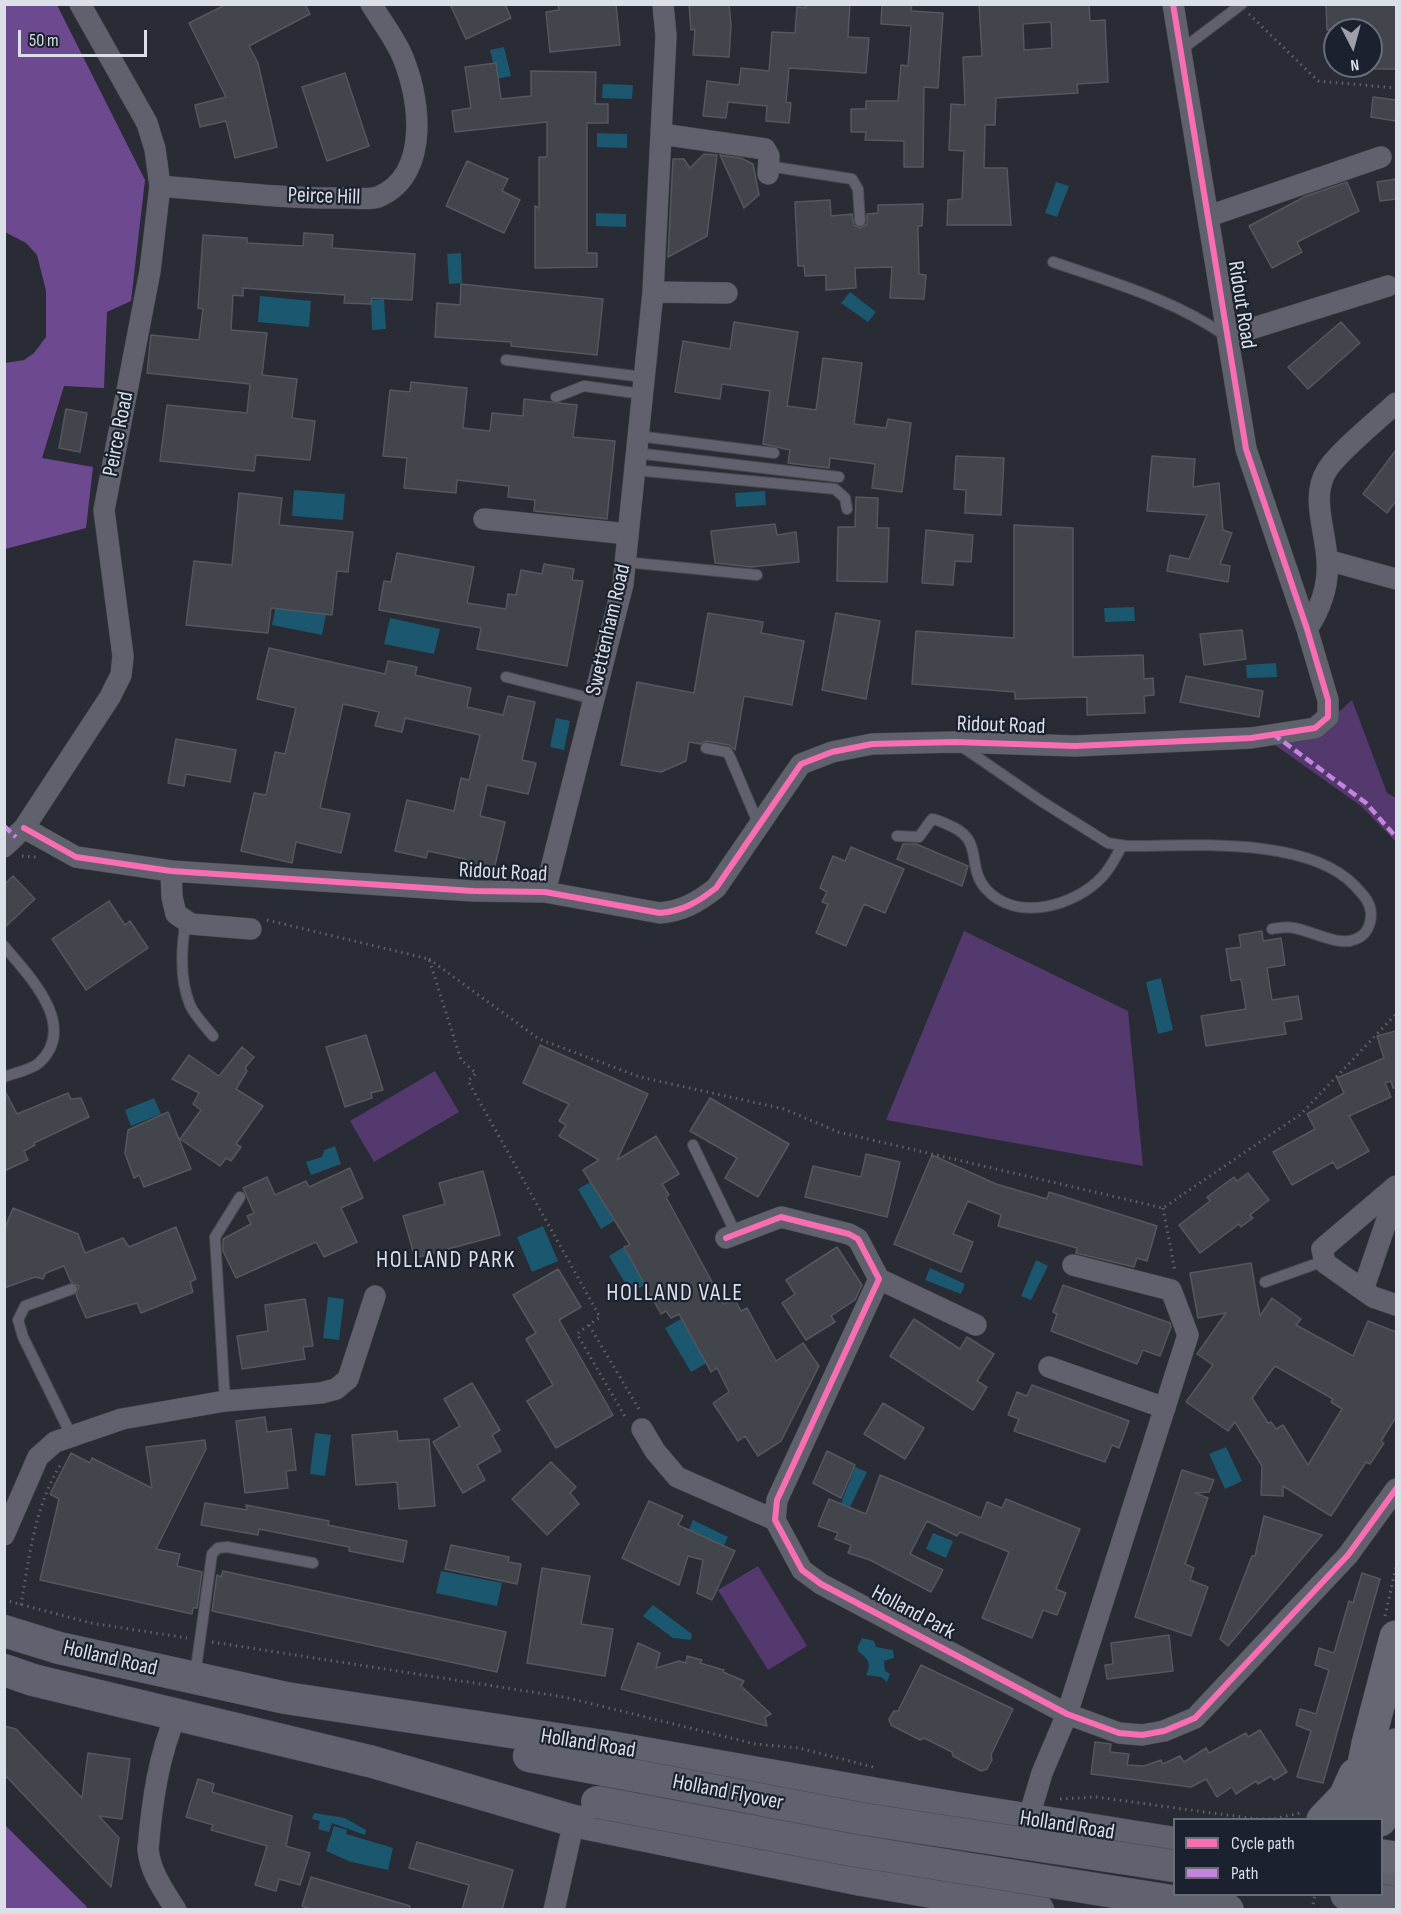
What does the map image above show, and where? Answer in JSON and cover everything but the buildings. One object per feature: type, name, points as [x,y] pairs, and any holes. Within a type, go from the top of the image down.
[{"type":"highway","points":[[1380,1818],[1382,1744],[1396,1637]]},
{"type":"highway","points":[[1316,1814],[1345,1797],[1382,1744]]},
{"type":"highway","points":[[1354,1818],[1382,1744]]},
{"type":"main road","name":"Holland Road","points":[[13,1618],[59,1648],[286,1698],[1032,1808],[1173,1843]]},
{"type":"main road","name":"Holland Road","points":[[4,1670],[33,1680],[373,1762]]},
{"type":"main road","name":"Holland Flyover","points":[[286,1698],[407,1730],[605,1770],[863,1818],[1173,1866]]},
{"type":"main road","name":"Holland Flyover","points":[[373,1762],[586,1812],[850,1850],[1228,1910]]},
{"type":"main road","points":[[586,1812],[862,1880],[1038,1910]]},
{"type":"main road","points":[[1357,1896],[1396,1903]]},
{"type":"street","name":"Peirce Road","points":[[8,851],[110,697],[121,675],[123,656],[104,510],[150,271],[160,186],[155,149],[147,123],[80,4]]},
{"type":"street","name":"Peirce Hill","points":[[160,186],[318,199],[376,198],[394,188],[409,170],[416,139],[415,98],[400,51],[371,4]]},
{"type":"street","name":"Swettenham Road","points":[[545,892],[623,584],[653,292],[666,36],[663,4]]},
{"type":"street","name":"Ridout Road","points":[[24,828],[76,857],[171,871],[473,891],[545,892],[660,913],[678,912],[699,902],[716,888],[730,870],[758,823],[801,764],[832,752],[872,744],[955,742],[1075,746],[1173,743],[1251,738],[1315,728],[1328,717],[1328,700],[1307,629],[1246,449],[1173,4]]},
{"type":"street","points":[[661,134],[765,149],[768,170]]},
{"type":"street","points":[[1209,216],[1381,158]]},
{"type":"street","points":[[1228,337],[1388,286]]},
{"type":"street","points":[[653,292],[728,293]]},
{"type":"street","points":[[1307,629],[1318,612],[1326,587],[1328,560],[1319,489],[1327,469],[1396,403]]},
{"type":"street","points":[[484,519],[628,534]]},
{"type":"street","points":[[1328,560],[1396,579]]},
{"type":"street","points":[[171,871],[176,914],[191,924],[256,924]]},
{"type":"street","points":[[1396,1186],[1322,1249],[1324,1261],[1373,1297],[1396,1305]]},
{"type":"street","points":[[1363,1290],[1396,1193]]},
{"type":"street","points":[[731,1236],[781,1217],[849,1234],[858,1239],[879,1278],[976,1325]]},
{"type":"street","points":[[1032,1808],[1067,1714],[1188,1335],[1174,1296],[1163,1287],[1073,1265]]},
{"type":"street","points":[[642,1429],[671,1472],[684,1481],[775,1520],[777,1500],[879,1278]]},
{"type":"street","points":[[4,1535],[38,1457],[55,1442],[122,1419],[225,1401],[321,1393],[336,1389],[348,1379],[375,1296]]},
{"type":"street","points":[[1048,1367],[1165,1408]]},
{"type":"street","name":"Holland Park","points":[[775,1520],[802,1570],[810,1577],[1067,1714],[1119,1733],[1142,1734],[1164,1731],[1195,1718],[1348,1555],[1396,1489]]},
{"type":"street","points":[[176,1910],[155,1876],[148,1849],[157,1775],[168,1732],[177,1713]]},
{"type":"street","points":[[554,1910],[586,1812]]},
{"type":"lane","points":[[1181,50],[1241,5]]},
{"type":"lane","points":[[768,170],[852,179],[858,189],[860,220]]},
{"type":"lane","points":[[1053,262],[1134,290],[1194,317],[1228,337]]},
{"type":"lane","points":[[506,360],[643,385]]},
{"type":"lane","points":[[556,397],[584,386],[643,385]]},
{"type":"lane","points":[[636,453],[774,453]]},
{"type":"lane","points":[[636,453],[839,477]]},
{"type":"lane","points":[[636,453],[835,489],[844,498],[847,509]]},
{"type":"lane","points":[[625,562],[757,575]]},
{"type":"lane","points":[[506,677],[594,699]]},
{"type":"lane","points":[[955,742],[1041,801],[1108,843],[1122,846],[1265,848],[1317,862],[1333,869],[1348,878],[1368,901],[1370,925],[1366,932],[1357,939],[1346,941],[1292,927],[1272,929]]},
{"type":"lane","points":[[706,748],[726,752],[730,757],[758,823]]},
{"type":"lane","points":[[897,836],[919,837],[932,819],[963,832],[970,841],[975,864],[985,888],[1010,906],[1028,908],[1072,898],[1087,890],[1111,866],[1122,846]]},
{"type":"lane","points":[[186,920],[181,945],[182,972],[190,1006],[213,1036]]},
{"type":"lane","points":[[4,946],[51,1010],[55,1026],[53,1042],[39,1064],[4,1077]]},
{"type":"lane","points":[[693,1146],[731,1236]]},
{"type":"lane","points":[[225,1401],[215,1237],[240,1197]]},
{"type":"lane","points":[[1265,1282],[1324,1261]]},
{"type":"lane","points":[[72,1289],[26,1306],[18,1320],[23,1337],[72,1437]]},
{"type":"lane","points":[[195,1677],[212,1554],[218,1548],[227,1547],[313,1563]]},
{"type":"path","points":[[1241,5],[1318,81],[1396,88]]},
{"type":"path","points":[[8,851],[45,858]]},
{"type":"path","points":[[256,924],[429,959],[539,1039],[640,1077],[784,1109],[838,1132],[1163,1208],[1301,1114],[1396,1014]]},
{"type":"path","points":[[429,959],[461,1060],[476,1073],[468,1081],[600,1317],[583,1329]]},
{"type":"path","points":[[13,1618],[50,1480],[61,1463]]},
{"type":"path","points":[[4,1600],[13,1618]]},
{"type":"path","points":[[13,1618],[92,1623],[564,1697],[755,1744],[799,1748],[880,1769]]},
{"type":"path","points":[[1032,1808],[1054,1799],[1096,1797],[1249,1818]]},
{"type":"path","points":[[1282,1818],[1316,1814]]},
{"type":"shaded area","points":[[5,4],[57,5],[145,180],[131,301],[107,312],[104,388],[64,386],[42,458],[93,467],[86,528],[5,549],[5,363],[24,360],[34,353],[46,337],[46,291],[37,255],[26,243],[5,232]]},
{"type":"shaded area","points":[[1352,700],[1387,793],[1396,798],[1396,842],[1361,806],[1268,740],[1318,731]]},
{"type":"shaded area","points":[[964,931],[1128,1011],[1143,1166],[886,1120]]},
{"type":"shaded area","points":[[435,1071],[459,1112],[374,1162],[350,1121]]},
{"type":"shaded area","points":[[758,1566],[807,1646],[768,1670],[718,1590]]},
{"type":"shaded area","points":[[5,1825],[85,1905],[88,1909],[5,1909]]},
{"type":"water","points":[[504,47],[511,76],[497,79],[490,50]]},
{"type":"water","points":[[603,84],[633,85],[632,99],[602,98]]},
{"type":"water","points":[[597,133],[627,134],[627,148],[597,147]]},
{"type":"water","points":[[1056,182],[1069,186],[1057,217],[1045,213]]},
{"type":"water","points":[[596,213],[626,214],[626,227],[596,226]]},
{"type":"water","points":[[461,253],[462,283],[449,284],[447,254]]},
{"type":"water","points":[[850,292],[876,312],[868,322],[841,303]]},
{"type":"water","points":[[260,296],[311,301],[309,327],[258,322]]},
{"type":"water","points":[[384,299],[386,329],[372,330],[371,300]]},
{"type":"water","points":[[294,490],[345,494],[343,520],[292,516]]},
{"type":"water","points":[[765,491],[766,505],[736,507],[735,493]]},
{"type":"water","points":[[277,600],[327,610],[322,635],[272,625]]},
{"type":"water","points":[[1134,607],[1135,621],[1105,622],[1104,608]]},
{"type":"water","points":[[390,618],[440,629],[434,654],[384,644]]},
{"type":"water","points":[[1276,663],[1277,677],[1247,678],[1246,665]]},
{"type":"water","points":[[556,718],[570,721],[564,750],[550,747]]},
{"type":"water","points":[[1161,978],[1173,1030],[1158,1034],[1146,982]]},
{"type":"water","points":[[154,1098],[161,1114],[131,1126],[125,1110]]},
{"type":"water","points":[[335,1146],[341,1164],[311,1175],[306,1162],[322,1157],[324,1150]]},
{"type":"water","points":[[590,1182],[614,1221],[601,1229],[578,1189]]},
{"type":"water","points":[[543,1226],[558,1261],[532,1272],[517,1237]]},
{"type":"water","points":[[624,1247],[645,1285],[631,1293],[609,1256]]},
{"type":"water","points":[[1036,1260],[1048,1266],[1031,1300],[1021,1296]]},
{"type":"water","points":[[930,1268],[965,1284],[961,1294],[925,1280]]},
{"type":"water","points":[[328,1297],[344,1299],[339,1340],[323,1338]]},
{"type":"water","points":[[681,1319],[707,1363],[691,1372],[665,1328]]},
{"type":"water","points":[[315,1433],[331,1435],[325,1476],[310,1474]]},
{"type":"water","points":[[1226,1447],[1242,1481],[1225,1489],[1209,1454]]},
{"type":"water","points":[[855,1467],[867,1472],[850,1507],[841,1503]]},
{"type":"water","points":[[693,1520],[728,1537],[723,1547],[688,1532]]},
{"type":"water","points":[[933,1533],[953,1541],[946,1558],[926,1549]]},
{"type":"water","points":[[441,1571],[502,1583],[497,1606],[436,1593]]},
{"type":"water","points":[[653,1605],[692,1634],[691,1640],[673,1638],[643,1616]]},
{"type":"water","points":[[862,1638],[874,1641],[876,1647],[893,1650],[894,1658],[884,1661],[885,1671],[890,1674],[887,1682],[881,1677],[866,1675],[868,1662],[858,1651]]},
{"type":"water","points":[[314,1813],[345,1818],[366,1830],[365,1835],[332,1823],[329,1832],[318,1829],[320,1821],[312,1819]]},
{"type":"water","points":[[334,1826],[347,1830],[346,1834],[393,1848],[388,1870],[351,1862],[326,1851]]},
{"type":"marked path","points":[[1273,734],[1366,803],[1396,837]]},
{"type":"marked path","points":[[4,826],[16,837]]},
{"type":"cycle path","points":[[24,828],[76,857],[171,871],[473,891],[545,892],[660,913],[690,905],[716,888],[801,764],[832,752],[872,744],[955,742],[1075,746],[1251,738],[1315,728],[1328,717],[1328,700],[1307,629],[1246,449],[1173,4]]},
{"type":"cycle path","points":[[726,1238],[781,1217],[849,1234],[858,1239],[879,1279],[777,1500],[775,1520],[802,1570],[821,1584],[1067,1714],[1119,1733],[1142,1735],[1164,1731],[1195,1718],[1348,1555],[1396,1489]]},
{"type":"district","name":"HOLLAND PARK","points":[[446,1261]]},
{"type":"district","name":"HOLLAND VALE","points":[[675,1294]]}]
